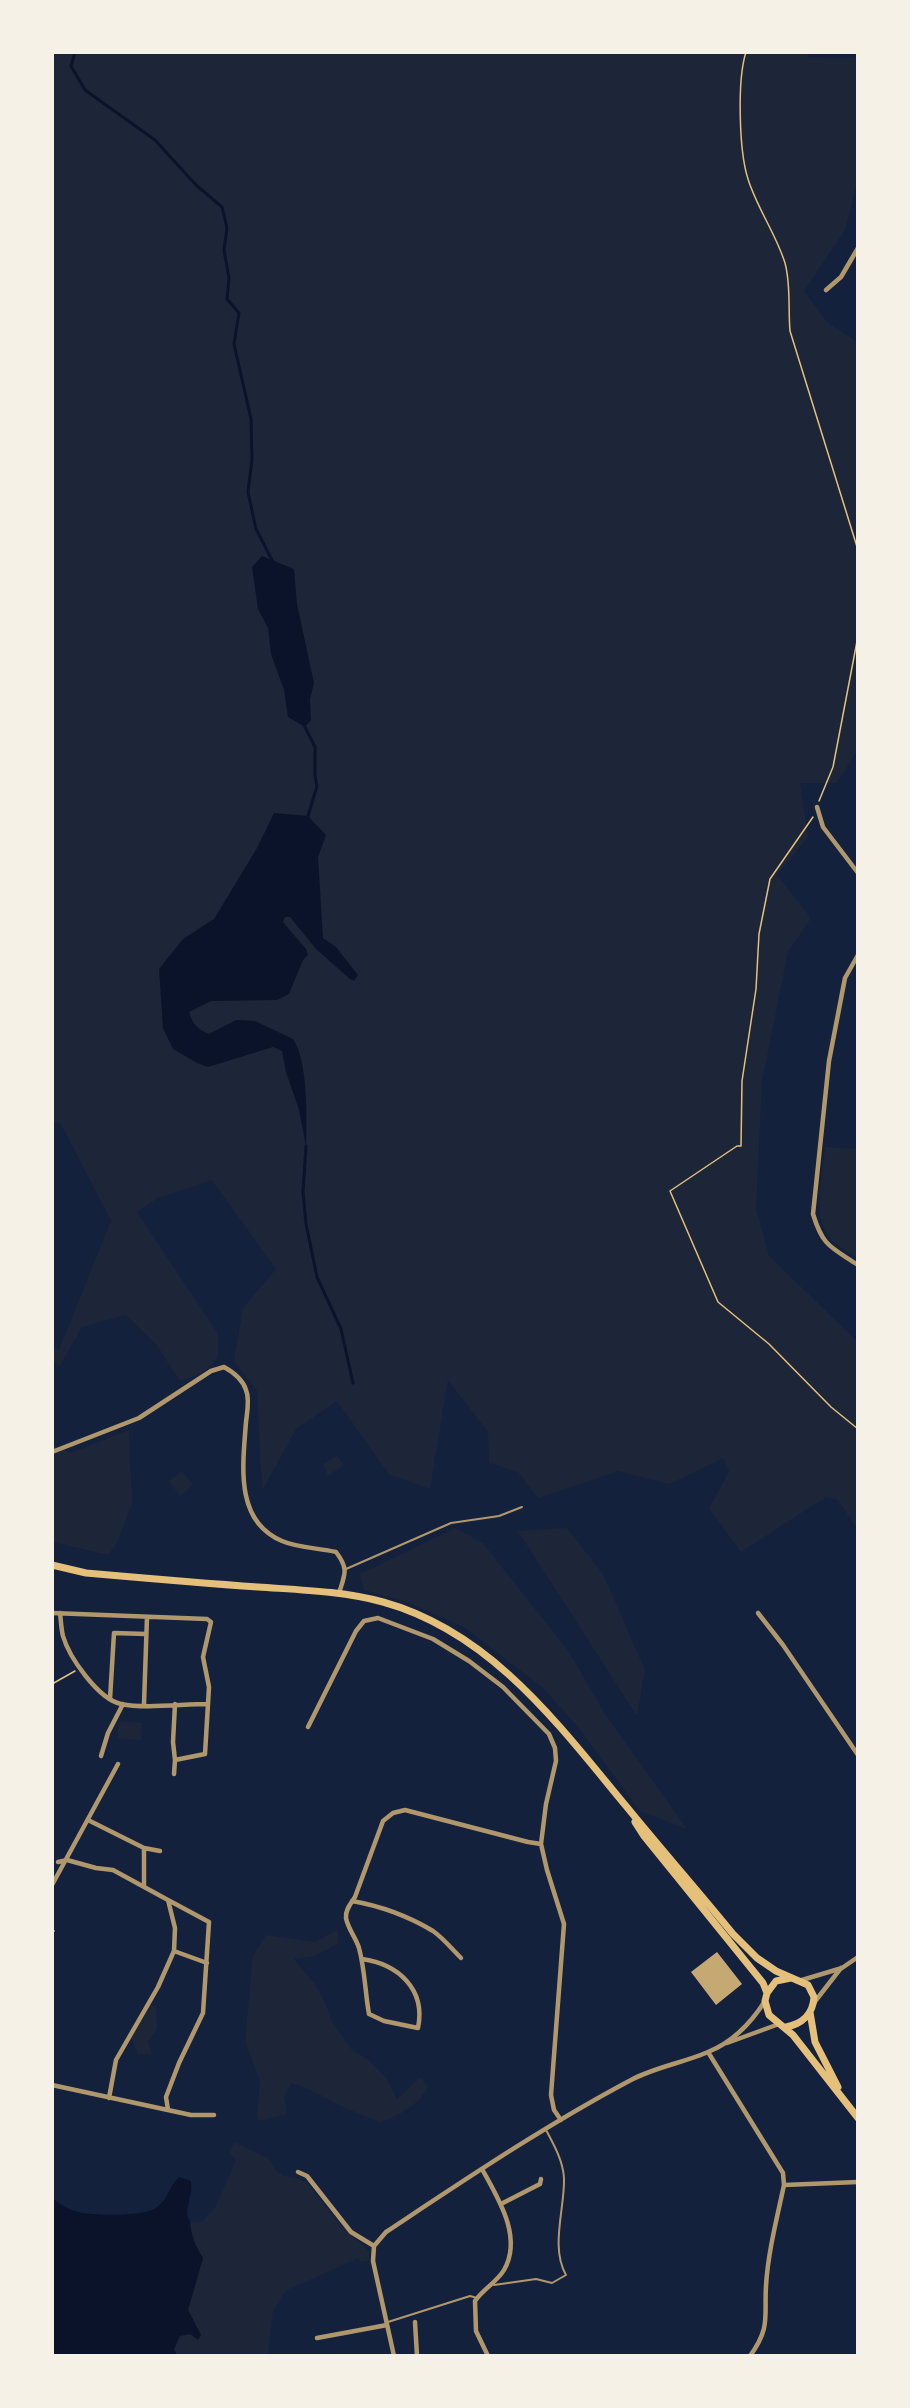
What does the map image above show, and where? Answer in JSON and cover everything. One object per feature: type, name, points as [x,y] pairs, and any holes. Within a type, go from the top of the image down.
[{"type":"main road","points":[[52,1565],[86,1574],[339,1593],[385,1602],[425,1619],[483,1652],[515,1679],[570,1736],[733,1934],[757,1958],[791,1978],[802,1980],[812,1990],[813,2004],[810,2012],[799,2024],[782,2026]]},
{"type":"main road","points":[[625,1804],[644,1836],[763,1983],[769,2015],[782,2026],[858,2118]]},
{"type":"main road","points":[[766,1997],[776,1981],[791,1978]]},
{"type":"main road","points":[[810,2012],[815,2042],[843,2098]]},
{"type":"street","points":[[826,290],[841,277],[858,248]]},
{"type":"street","points":[[817,807],[823,827],[858,873]]},
{"type":"street","points":[[858,955],[845,978],[829,1061],[813,1214],[820,1236],[832,1249],[858,1265]]},
{"type":"street","points":[[52,1452],[139,1418],[211,1371],[224,1367],[232,1371],[247,1391],[244,1479],[250,1513],[263,1529],[282,1541],[336,1552],[344,1562],[346,1569],[339,1593]]},
{"type":"street","points":[[52,1612],[207,1619],[211,1622],[203,1657],[208,1687],[205,1754],[175,1760]]},
{"type":"street","points":[[60,1613],[63,1637],[78,1666],[98,1690],[110,1699],[123,1704],[208,1704]]},
{"type":"street","points":[[758,1613],[783,1645],[858,1755]]},
{"type":"street","points":[[144,1704],[147,1617]]},
{"type":"street","points":[[309,1727],[356,1631],[364,1621],[378,1618],[433,1639],[470,1661],[503,1687],[549,1734],[555,1748],[556,1761],[546,1804],[541,1844],[564,1924],[551,2095],[554,2110],[561,2120]]},
{"type":"street","points":[[110,1699],[114,1633],[146,1634]]},
{"type":"street","points":[[101,1756],[108,1733],[123,1704]]},
{"type":"street","points":[[174,1774],[175,1704]]},
{"type":"street","points":[[52,1886],[118,1764]]},
{"type":"street","points":[[362,1959],[376,1961],[401,1973],[417,1996],[420,2011],[418,2028],[384,2021],[369,2014],[364,1989],[362,1959],[346,1916],[383,1821],[393,1813],[405,1810],[541,1844]]},
{"type":"street","points":[[88,1820],[144,1848],[160,1851]]},
{"type":"street","points":[[144,1848],[144,1886]]},
{"type":"street","points":[[52,1859],[113,1870],[209,1922],[203,2013],[182,2056],[166,2097],[168,2110]]},
{"type":"street","points":[[354,1899],[403,1916],[435,1932],[461,1958]]},
{"type":"street","points":[[109,2098],[116,2060],[158,1987],[174,1951],[175,1929],[168,1900]]},
{"type":"street","points":[[174,1951],[207,1963]]},
{"type":"street","points":[[813,2004],[842,1968],[858,1957]]},
{"type":"street","points":[[802,1980],[842,1968]]},
{"type":"street","points":[[722,2045],[751,2023],[766,1997]]},
{"type":"street","points":[[394,2355],[373,2261],[374,2246],[386,2232],[546,2129],[633,2078],[722,2045],[782,2026]]},
{"type":"street","points":[[708,2052],[783,2173],[784,2185],[765,2286],[767,2321],[760,2342],[750,2355]]},
{"type":"street","points":[[52,2085],[191,2115],[214,2115]]},
{"type":"street","points":[[482,2169],[501,2204],[508,2222],[511,2241],[502,2273],[477,2298],[474,2312],[476,2331],[488,2355]]},
{"type":"street","points":[[298,2172],[307,2176],[351,2232],[374,2246]]},
{"type":"street","points":[[501,2204],[540,2184],[541,2179]]},
{"type":"street","points":[[784,2185],[858,2182]]},
{"type":"street","points":[[415,2322],[417,2355]]},
{"type":"street","points":[[317,2338],[387,2324]]},
{"type":"lane","points":[[346,1569],[451,1523],[499,1516],[522,1507]]},
{"type":"lane","points":[[492,2283],[496,2286],[519,2280],[536,2279],[552,2283],[566,2275],[561,2263],[559,2247],[564,2176],[561,2162],[546,2129]]},
{"type":"lane","points":[[387,2324],[470,2296],[477,2298]]},
{"type":"path","points":[[746,52],[743,62],[741,109],[742,150],[748,179],[785,265],[790,302],[790,331],[858,550]]},
{"type":"path","points":[[858,636],[833,767],[811,821],[789,849],[770,879],[759,934],[756,989],[742,1081],[741,1146],[737,1146],[670,1191],[718,1302],[769,1344],[816,1392],[858,1429]]},
{"type":"path","points":[[52,1684],[77,1669],[78,1666]]},
{"type":"shaded area","points":[[810,52],[808,57],[857,58],[857,183],[845,230],[804,291],[827,322],[857,342],[857,751],[837,783],[800,783],[808,837],[777,875],[811,918],[788,952],[762,1082],[756,1209],[769,1256],[857,1341],[857,1528],[838,1500],[826,1497],[741,1552],[709,1508],[729,1472],[724,1458],[669,1484],[618,1471],[538,1498],[518,1472],[489,1463],[488,1432],[448,1380],[430,1489],[389,1474],[337,1401],[296,1429],[262,1491],[257,1391],[234,1361],[243,1308],[276,1269],[212,1180],[158,1198],[137,1212],[218,1334],[219,1352],[212,1364],[191,1378],[179,1380],[157,1345],[126,1315],[82,1327],[60,1366],[53,1362],[52,1346],[59,1350],[111,1221],[61,1124],[53,1121],[53,53]]},
{"type":"shaded area","points":[[262,556],[294,569],[297,604],[314,683],[310,699],[311,720],[305,727],[288,717],[284,690],[271,654],[268,628],[258,609],[252,567]]},
{"type":"shaded area","points":[[274,813],[308,816],[326,835],[318,857],[323,938],[336,947],[358,975],[354,981],[350,979],[316,949],[290,917],[285,917],[283,922],[306,949],[308,955],[303,960],[289,994],[277,1000],[211,1001],[189,1012],[196,1026],[209,1034],[236,1020],[255,1021],[293,1039],[302,1061],[304,1075],[306,1146],[299,1110],[286,1072],[282,1051],[273,1047],[208,1067],[173,1049],[163,1028],[159,969],[183,939],[214,919],[257,848]]},
{"type":"shaded area","points":[[825,1147],[857,1149],[857,1258],[831,1240],[822,1222],[820,1190]]},
{"type":"shaded area","points":[[129,1430],[132,1504],[117,1543],[108,1555],[53,1542],[53,1445],[71,1453]]},
{"type":"shaded area","points":[[337,1456],[344,1465],[328,1476],[323,1464]]},
{"type":"shaded area","points":[[182,1471],[193,1485],[180,1496],[169,1481]]},
{"type":"shaded area","points":[[455,1528],[483,1543],[569,1652],[605,1714],[687,1829],[640,1811],[578,1727],[543,1688],[464,1627],[404,1601],[364,1590],[360,1574]]},
{"type":"shaded area","points":[[567,1528],[603,1574],[645,1670],[637,1716],[518,1531]]},
{"type":"shaded area","points":[[119,1721],[142,1723],[141,1740],[117,1738]]},
{"type":"shaded area","points":[[337,1930],[339,1943],[315,1956],[294,1959],[314,1983],[325,2002],[332,2022],[352,2050],[368,2059],[386,2078],[397,2099],[420,2077],[428,2086],[414,2105],[380,2123],[291,2083],[284,2097],[287,2114],[259,2121],[257,2116],[260,2081],[245,2041],[253,1956],[266,1935],[315,1942]]},
{"type":"shaded area","points":[[149,2004],[156,2007],[157,2029],[148,2042],[152,2054],[138,2055],[131,2037]]},
{"type":"shaded area","points":[[234,2142],[269,2159],[276,2171],[284,2176],[306,2182],[342,2227],[369,2251],[369,2260],[361,2262],[358,2258],[285,2291],[273,2312],[268,2355],[177,2355],[174,2349],[180,2336],[201,2335],[188,2310],[203,2258],[192,2236],[191,2222],[202,2222],[215,2208],[236,2160],[230,2153]]},
{"type":"shaded area","points":[[179,2177],[191,2181],[187,2215],[194,2241],[203,2258],[188,2310],[201,2335],[198,2340],[190,2334],[180,2336],[174,2349],[177,2355],[53,2355],[53,2198],[66,2207],[82,2213],[132,2214],[151,2210],[161,2204]]},
{"type":"building","points":[[717,1952],[742,1984],[716,2005],[691,1972]]},
{"type":"waterway","points":[[75,52],[71,66],[85,90],[155,140],[196,185],[222,207],[227,228],[224,250],[229,278],[227,299],[239,313],[234,344],[251,419],[252,459],[248,492],[256,529],[273,562]]},
{"type":"waterway","points":[[305,727],[315,747],[317,786],[308,816]]},
{"type":"waterway","points":[[306,1146],[303,1192],[306,1224],[317,1277],[341,1329],[353,1383]]}]
